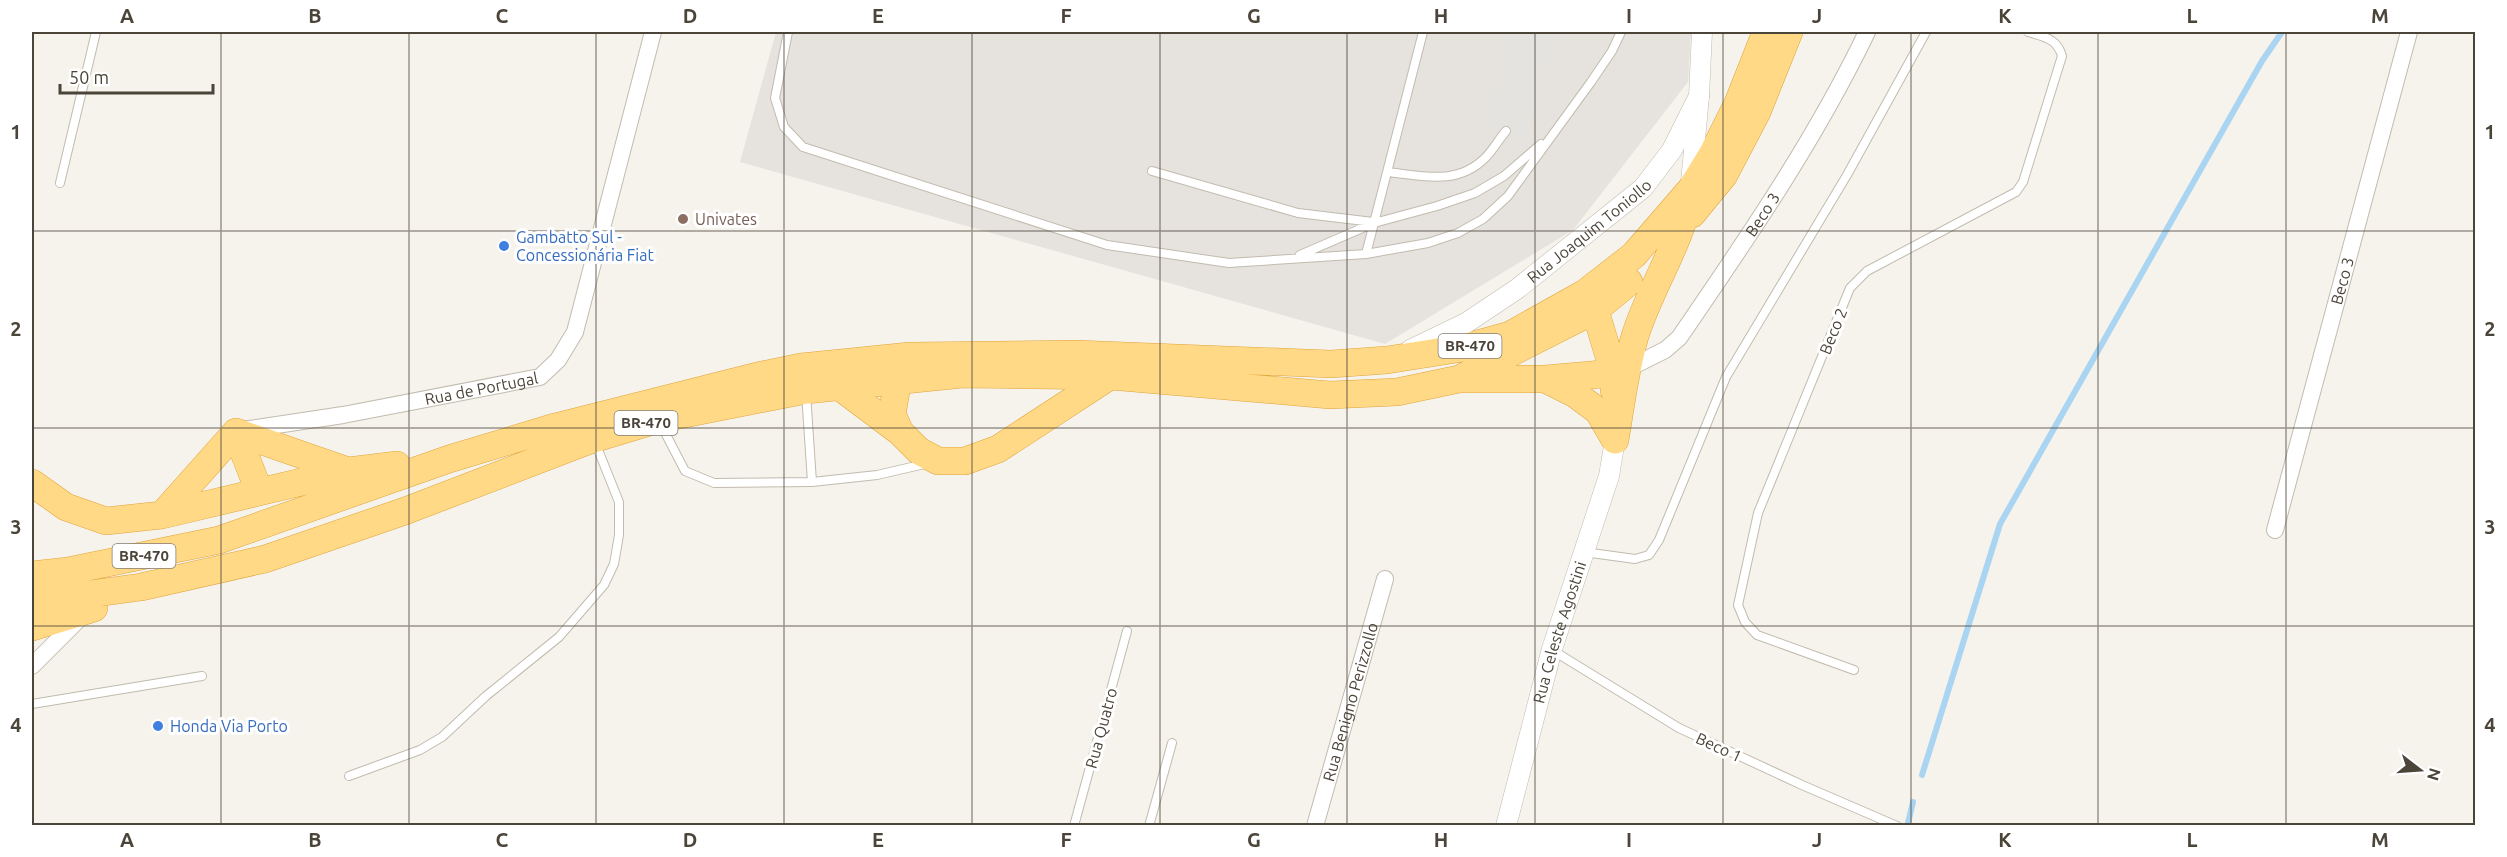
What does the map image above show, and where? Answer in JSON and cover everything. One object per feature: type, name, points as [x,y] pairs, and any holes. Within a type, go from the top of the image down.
[{"type":"highway","name":"BR-470","points":[[32,575],[68,571],[219,540],[449,459],[555,428],[757,376],[801,367],[910,356],[1076,354],[1331,364],[1387,360],[1463,348],[1510,335],[1585,293],[1634,255],[1691,189],[1713,153],[1738,103],[1766,32]]},
{"type":"highway","name":"BR-470","points":[[32,602],[141,586],[265,559],[405,511],[593,439],[659,420],[806,390],[963,374],[1110,376],[1330,395],[1396,392],[1459,379],[1595,310],[1639,274],[1683,226],[1724,175],[1757,112],[1789,32]]},
{"type":"highway","points":[[1615,440],[1621,371],[1683,226],[1691,189]]},
{"type":"highway","points":[[1595,310],[1621,371]]},
{"type":"highway","points":[[900,432],[892,414],[898,380],[910,356]]},
{"type":"highway","points":[[1459,379],[1545,379],[1621,371]]},
{"type":"highway","points":[[840,387],[900,432],[919,451],[938,460],[965,461],[998,449],[1110,376]]},
{"type":"highway","points":[[1545,379],[1575,394],[1598,411],[1615,440]]},
{"type":"highway","points":[[236,432],[348,471]]},
{"type":"highway","points":[[236,432],[259,491]]},
{"type":"highway","points":[[162,515],[236,432]]},
{"type":"highway","points":[[32,483],[66,507],[105,521],[162,515],[348,471],[449,459]]},
{"type":"highway","points":[[219,540],[259,491]]},
{"type":"highway","points":[[32,627],[89,610],[141,586]]},
{"type":"street","name":"Rua de Portugal","points":[[236,432],[343,415],[540,377],[558,360],[575,332],[653,32]]},
{"type":"street","name":"Rua Joaquim Toniollo","points":[[1387,360],[1466,324],[1518,289],[1643,188],[1672,150],[1699,96],[1702,32]]},
{"type":"street","name":"Beco 3","points":[[1621,371],[1665,350],[1679,338],[1766,211],[1839,90],[1867,32]]},
{"type":"street","name":"Beco 3","points":[[2275,530],[2409,32]]},
{"type":"street","points":[[1691,189],[1699,96]]},
{"type":"street","name":"Rua Celeste Agostini","points":[[1506,825],[1552,649],[1609,476],[1615,440]]},
{"type":"street","name":"Rua Benigno Perizzollo","points":[[1315,825],[1384,579]]},
{"type":"street","points":[[32,666],[89,610]]},
{"type":"lane","points":[[60,183],[96,32]]},
{"type":"lane","points":[[788,32],[775,98],[784,127],[803,147],[1107,244],[1229,263],[1366,254],[1428,243],[1458,233],[1483,219],[1508,196],[1550,135],[1591,82],[1622,32]]},
{"type":"lane","points":[[1366,254],[1423,32]]},
{"type":"lane","points":[[1583,552],[1635,559],[1649,555],[1659,540],[1726,377],[1847,176],[1926,32]]},
{"type":"lane","name":"Beco 2","points":[[1854,670],[1757,635],[1745,622],[1738,605],[1758,513],[1850,288],[1868,271],[2016,192],[2023,182],[2062,56],[2060,46],[2054,40],[2028,32]]},
{"type":"lane","points":[[1388,172],[1445,178],[1468,170],[1486,158],[1506,131]]},
{"type":"lane","points":[[1293,258],[1374,222],[1437,206],[1475,193],[1504,176],[1550,135]]},
{"type":"lane","points":[[1152,171],[1298,213],[1374,222]]},
{"type":"lane","points":[[806,390],[812,482]]},
{"type":"lane","points":[[659,420],[686,471],[714,483],[812,482],[877,475],[938,460]]},
{"type":"lane","points":[[350,776],[420,750],[441,737],[486,696],[558,638],[604,585],[614,564],[619,535],[619,502],[593,439]]},
{"type":"lane","name":"Rua Quatro","points":[[1074,825],[1127,631]]},
{"type":"lane","name":"Beco 1","points":[[1552,649],[1679,728],[1802,785],[1897,825]]},
{"type":"lane","points":[[32,704],[202,676]]},
{"type":"lane","points":[[1149,825],[1172,743]]},
{"type":"shaded area","points":[[776,32],[1691,32],[1688,82],[1573,230],[1385,344],[740,162]]},
{"type":"shaded area","points":[[1508,32],[1559,32],[1526,138],[1483,124]]},
{"type":"waterway","points":[[1922,775],[2000,524],[2262,61],[2282,32]]},
{"type":"waterway","points":[[1908,823],[1913,802]]},
{"type":"place","name":"Univates","points":[[683,219]]},
{"type":"place","name":"Gambatto Sul - Concessionária Fiat","points":[[504,246]]},
{"type":"place","name":"Honda Via Porto","points":[[158,726]]}]
